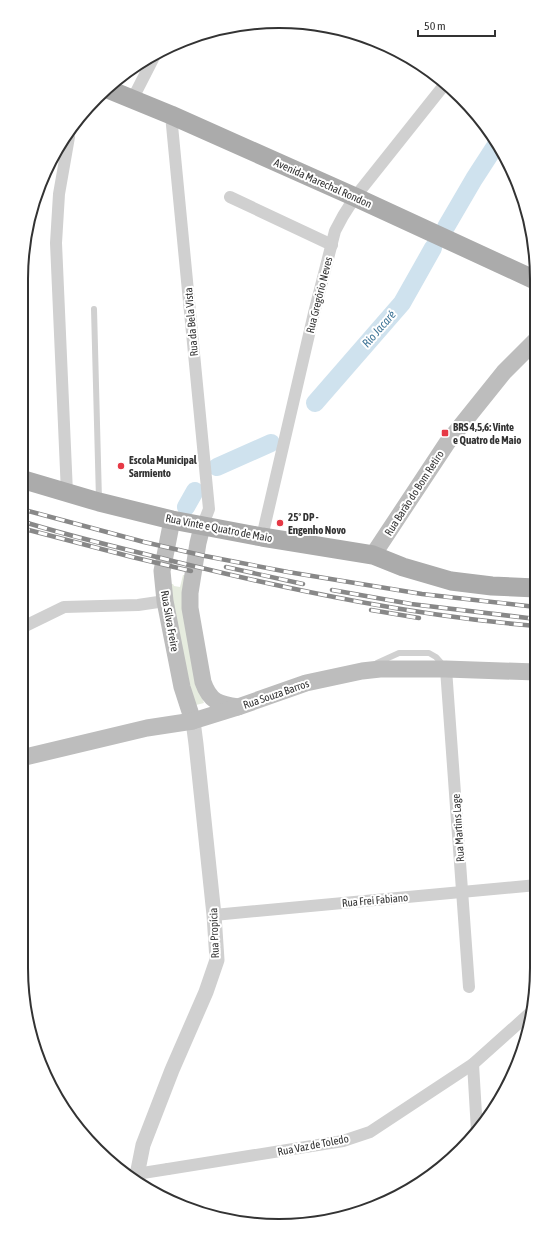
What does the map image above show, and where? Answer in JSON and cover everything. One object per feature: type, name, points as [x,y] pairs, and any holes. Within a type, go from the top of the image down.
[{"type":"main road","name":"Avenida Marechal Rondon","points":[[113,91],[171,115],[356,197],[530,278]]},
{"type":"main road","name":"Rua Barão do Bom Retiro","points":[[373,555],[447,443],[504,372],[530,346]]},
{"type":"main road","name":"Rua Vinte e Quatro de Maio","points":[[28,481],[99,502],[202,527],[373,555],[403,567],[451,581],[492,586],[530,588]]},
{"type":"main road","name":"Rua Silva Freire","points":[[172,520],[162,571],[165,601],[182,687],[194,728]]},
{"type":"main road","name":"Rua Silva Freire","points":[[202,527],[190,593],[190,608],[203,682],[206,691],[211,698],[217,702],[238,707]]},
{"type":"main road","name":"Rua Souza Barros","points":[[28,756],[147,728],[194,728],[210,716],[306,683],[362,671],[380,669],[446,669],[530,672]]},
{"type":"street","points":[[132,100],[152,63]]},
{"type":"street","name":"Rua Gregório Neves","points":[[262,537],[314,313],[340,221],[356,197],[442,88]]},
{"type":"street","name":"Rua da Bela Vista","points":[[171,115],[209,508],[202,527]]},
{"type":"street","points":[[67,493],[56,243],[60,194],[68,143]]},
{"type":"street","points":[[230,197],[332,245]]},
{"type":"street","points":[[28,625],[64,607],[138,606],[165,601]]},
{"type":"street","name":"Rua Martins Lage","points":[[446,669],[469,987]]},
{"type":"street","name":"Rua Propícia","points":[[137,1175],[143,1145],[172,1070],[206,992],[217,960],[214,915],[194,728]]},
{"type":"street","name":"Rua Frei Fabiano","points":[[214,915],[530,886]]},
{"type":"street","name":"Rua Vaz de Toledo","points":[[136,1174],[343,1141],[370,1132],[473,1064],[525,1018]]},
{"type":"street","points":[[473,1064],[477,1123]]},
{"type":"lane","points":[[94,309],[99,502]]},
{"type":"shaded area","points":[[183,575],[185,575],[198,688],[204,703],[196,705],[188,686],[169,584],[180,587]]},
{"type":"waterway","name":"Rio Jacaré","points":[[446,227],[493,149]]},
{"type":"waterway","name":"Rio Jacaré","points":[[315,403],[402,303],[433,248]]},
{"type":"waterway","name":"Rio Jacaré","points":[[217,467],[271,443]]},
{"type":"waterway","name":"Rio Jacaré","points":[[186,507],[195,491]]},
{"type":"railway","points":[[28,511],[144,542],[205,556],[288,572],[422,594],[530,606]]},
{"type":"railway","points":[[28,523],[185,564],[359,602],[447,616],[530,625]]},
{"type":"railway","points":[[28,530],[191,571]]},
{"type":"railway","points":[[226,567],[303,584]]},
{"type":"railway","points":[[332,590],[411,604],[530,618]]},
{"type":"railway","points":[[371,610],[419,618]]},
{"type":"place","name":"BRS 4,5,6: Vinte e Quatro de Maio","points":[[445,433]]},
{"type":"place","name":"Escola Municipal Sarmiento","points":[[121,466]]},
{"type":"place","name":"25º DP - Engenho Novo","points":[[280,523]]}]
